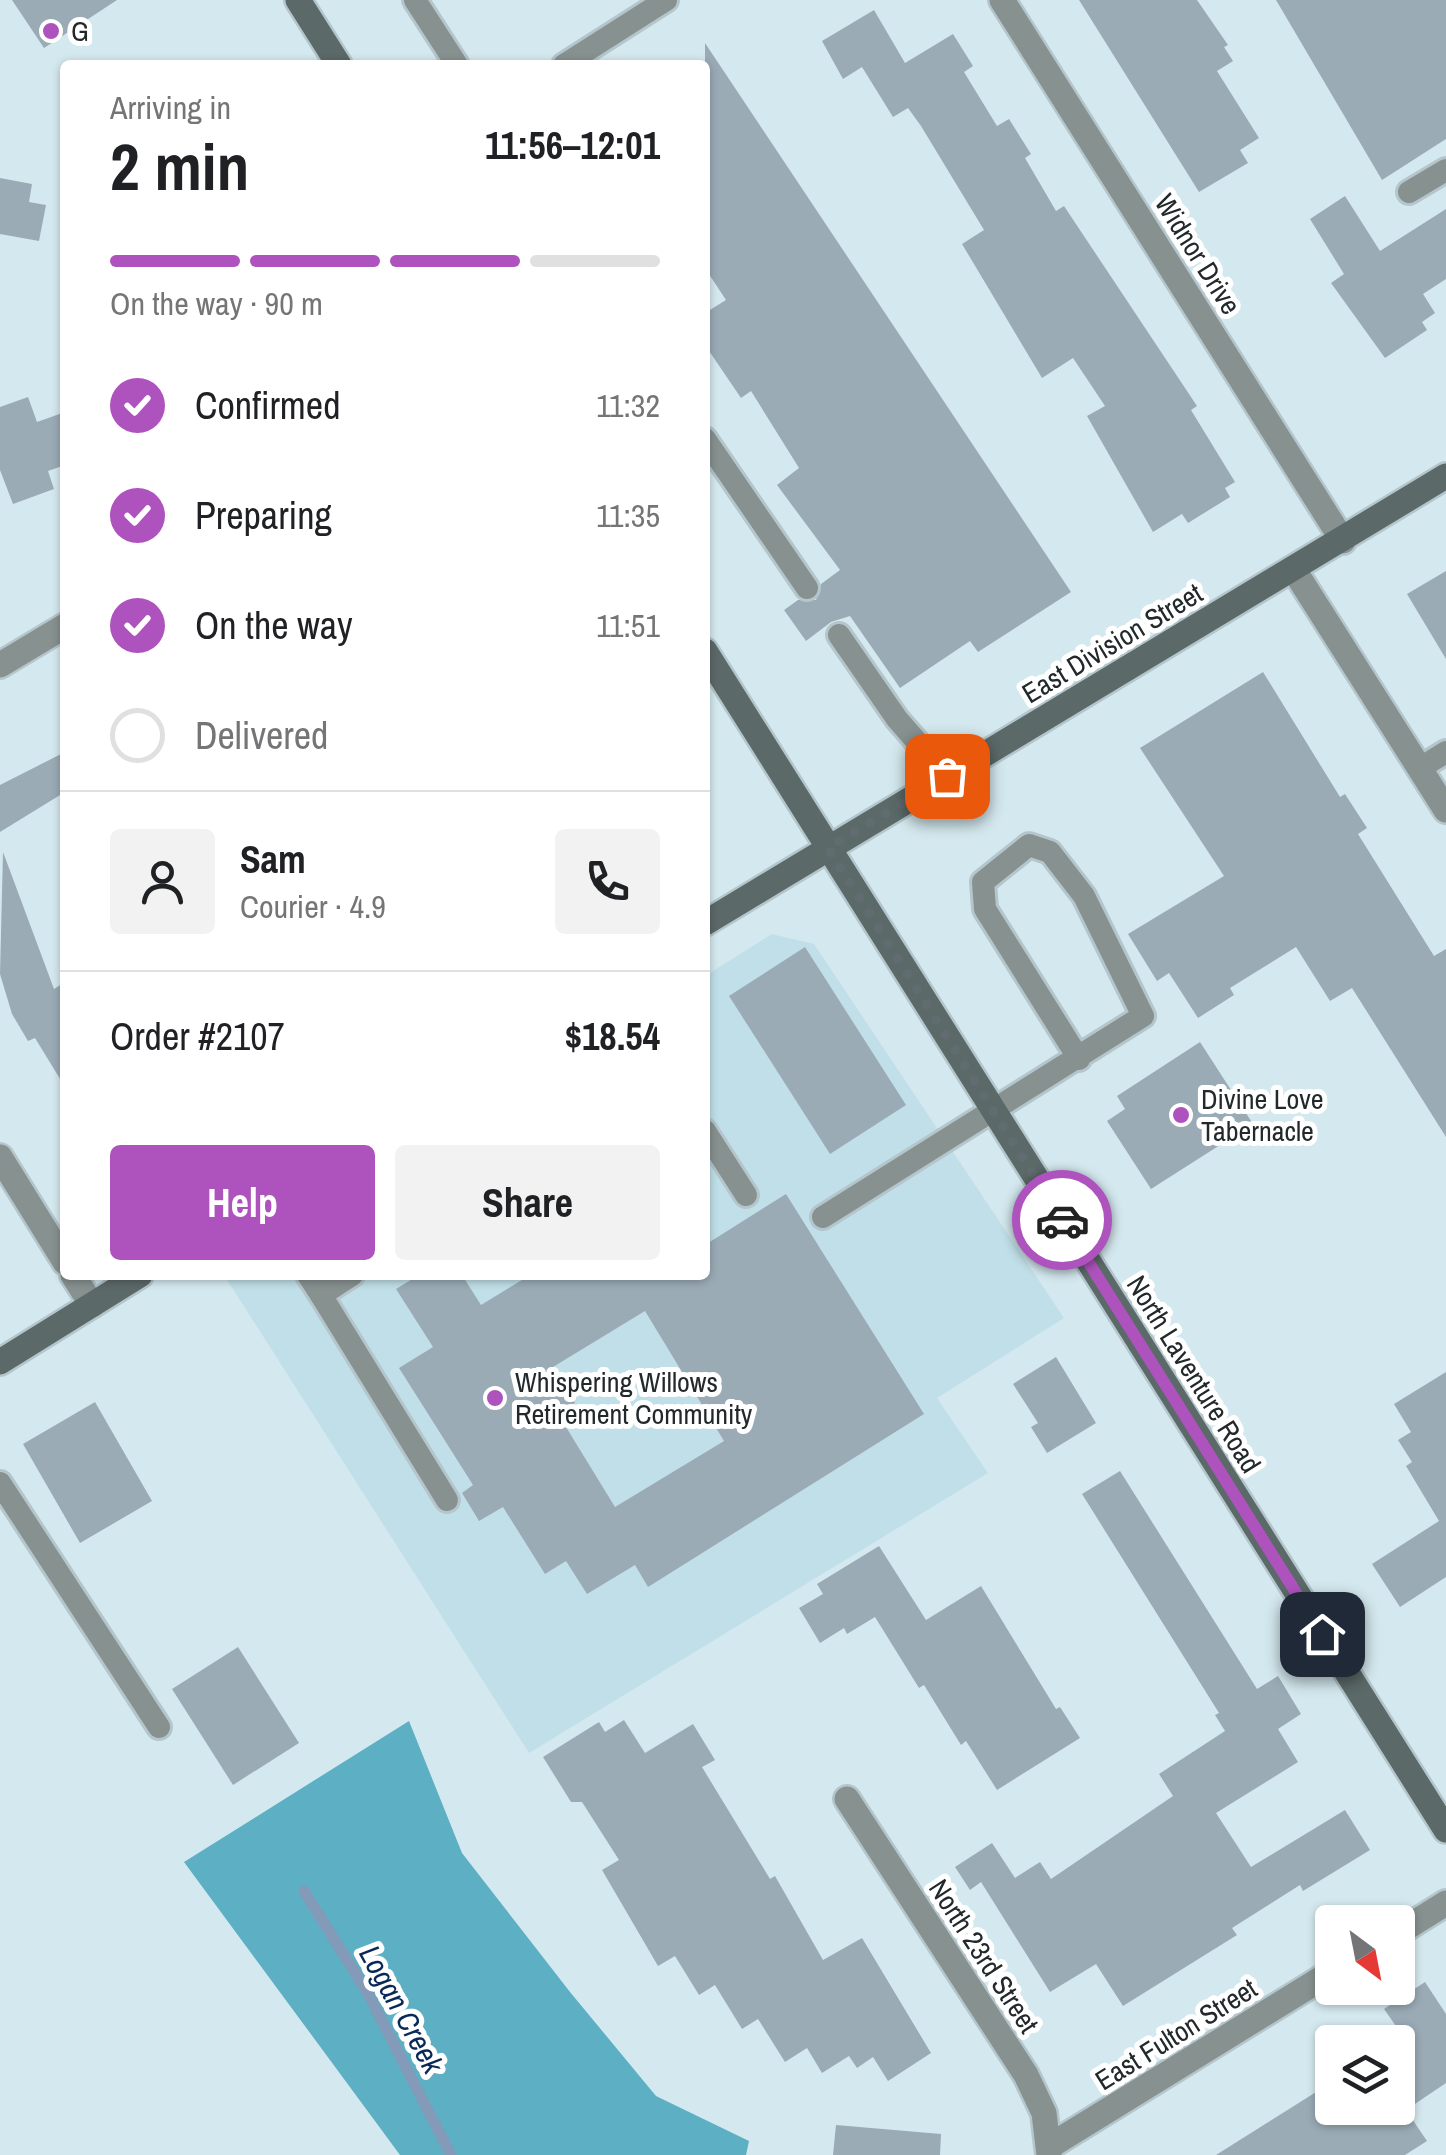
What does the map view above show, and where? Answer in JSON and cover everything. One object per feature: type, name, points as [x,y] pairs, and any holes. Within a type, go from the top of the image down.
[{"type":"street","points":[[298,0],[336,60]]},
{"type":"street","name":"Widnor Drive","points":[[1002,0],[1343,541]]},
{"type":"street","name":"East Division Street","points":[[710,920],[1446,476]]},
{"type":"street","points":[[1294,570],[1446,810]]},
{"type":"street","points":[[0,665],[60,629]]},
{"type":"street","name":"North Laventure Road","points":[[710,659],[1446,1830]]},
{"type":"street","points":[[0,1157],[60,1254]]},
{"type":"street","points":[[76,1280],[92,1305]]},
{"type":"street","points":[[0,1362],[132,1280]]},
{"type":"street","name":"North 23rd Street","points":[[847,1799],[1026,2075],[1044,2113],[1050,2150]]},
{"type":"street","points":[[1415,1922],[1446,1903]]},
{"type":"street","name":"East Fulton Street","points":[[1050,2150],[1315,1983]]},
{"type":"lane","points":[[415,0],[455,60]]},
{"type":"lane","points":[[572,60],[666,0]]},
{"type":"lane","points":[[1409,192],[1446,170]]},
{"type":"lane","points":[[710,447],[807,588]]},
{"type":"lane","points":[[839,635],[896,719],[947,776]]},
{"type":"lane","points":[[1420,768],[1446,752]]},
{"type":"lane","points":[[824,1217],[1079,1059],[1143,1016],[1084,896],[1050,852],[1029,845],[982,882],[985,909],[1079,1059]]},
{"type":"lane","points":[[710,1139],[746,1195]]},
{"type":"lane","points":[[314,1285],[447,1500]]},
{"type":"lane","points":[[0,1483],[159,1727]]},
{"type":"shaded area","points":[[772,934],[814,944],[1064,1318],[937,1398],[988,1473],[529,1753],[227,1280],[710,1280],[710,973]]},
{"type":"shaded area","points":[[409,1721],[462,1853],[656,2096],[749,2141],[746,2155],[400,2155],[184,1862]]},
{"type":"building","name":"G","points":[[12,0],[117,0],[44,48]]},
{"type":"building","points":[[1079,0],[1197,0],[1228,45],[1224,47],[1233,61],[1217,71],[1259,138],[1240,150],[1248,163],[1199,192]]},
{"type":"building","points":[[1276,0],[1446,0],[1446,139],[1382,180]]},
{"type":"building","points":[[874,10],[905,63],[953,34],[973,66],[964,72],[997,126],[1009,119],[1031,154],[1025,158],[1056,211],[1064,206],[1197,406],[1191,410],[1235,482],[1225,488],[1230,497],[1188,523],[1182,514],[1153,532],[1087,416],[1105,406],[1073,358],[1042,378],[962,244],[984,230],[921,126],[908,108],[893,117],[862,67],[843,79],[822,41]]},
{"type":"building","points":[[705,43],[1071,592],[978,652],[970,641],[900,688],[850,616],[831,622],[806,641],[784,610],[798,600],[816,600],[821,584],[840,570],[777,485],[799,468],[751,391],[741,398],[710,352],[710,310],[726,300],[710,276],[710,60],[705,60]]},
{"type":"building","points":[[0,178],[32,184],[29,202],[46,205],[39,241],[0,234]]},
{"type":"building","points":[[1345,196],[1380,251],[1446,209],[1446,279],[1423,294],[1435,313],[1422,322],[1427,330],[1385,358],[1331,283],[1344,274],[1310,219]]},
{"type":"building","points":[[28,397],[37,422],[60,414],[60,467],[48,471],[54,489],[13,504],[0,470],[0,407]]},
{"type":"building","points":[[1446,571],[1446,659],[1407,594]]},
{"type":"building","points":[[1263,672],[1340,797],[1345,794],[1367,828],[1358,834],[1434,956],[1446,949],[1446,1137],[1352,988],[1330,1001],[1296,947],[1230,988],[1234,995],[1198,1018],[1169,973],[1157,981],[1128,934],[1224,876],[1140,748]]},
{"type":"building","points":[[60,755],[60,795],[0,832],[0,785]]},
{"type":"building","points":[[3,852],[54,989],[60,985],[60,1079],[35,1038],[28,1041],[12,1014],[0,974]]},
{"type":"building","points":[[805,947],[906,1105],[830,1154],[729,996]]},
{"type":"building","name":"Divine Love Tabernacle","points":[[1200,1042],[1253,1124],[1151,1189],[1107,1121],[1125,1109],[1117,1096]]},
{"type":"building","name":"Whispering Willows Retirement Community","points":[[786,1194],[924,1414],[648,1587],[635,1565],[587,1594],[566,1561],[545,1574],[503,1507],[479,1521],[462,1493],[473,1485],[399,1368],[433,1347],[396,1289],[411,1280],[465,1280],[481,1305],[522,1280],[710,1280],[710,1242]],"holes":[[[645,1311],[724,1441],[615,1507],[558,1414],[575,1403],[553,1367]]]},
{"type":"building","points":[[1056,1357],[1096,1423],[1047,1453],[1031,1427],[1038,1423],[1013,1384]]},
{"type":"building","points":[[1446,1372],[1446,1577],[1400,1607],[1372,1564],[1439,1521],[1406,1466],[1412,1462],[1398,1440],[1411,1432],[1394,1404]]},
{"type":"building","points":[[95,1402],[152,1501],[80,1543],[23,1444]]},
{"type":"building","points":[[1120,1471],[1257,1689],[1278,1676],[1301,1714],[1278,1729],[1298,1762],[1216,1813],[1251,1867],[1345,1810],[1370,1850],[1303,1891],[1300,1885],[1232,1928],[1237,1935],[1123,2006],[1096,1964],[1050,1992],[981,1882],[970,1890],[955,1867],[992,1843],[1015,1878],[1040,1862],[1051,1879],[1173,1796],[1159,1774],[1225,1731],[1215,1715],[1219,1713],[1082,1494]]},
{"type":"building","points":[[879,1546],[926,1620],[981,1586],[1056,1709],[1060,1707],[1080,1738],[997,1790],[966,1741],[961,1745],[924,1685],[919,1688],[875,1617],[847,1634],[844,1628],[820,1643],[799,1608],[823,1594],[817,1584]]},
{"type":"building","points":[[238,1647],[299,1743],[233,1785],[172,1689]]},
{"type":"building","points":[[624,1720],[645,1753],[693,1724],[715,1760],[702,1767],[770,1879],[775,1876],[823,1960],[862,1938],[931,2053],[888,2081],[873,2057],[857,2068],[849,2056],[822,2073],[807,2048],[785,2062],[758,2019],[742,2029],[715,1985],[699,1995],[675,1956],[658,1966],[602,1870],[619,1860],[582,1802],[571,1802],[543,1757],[599,1722],[605,1732]]},
{"type":"building","points":[[1425,1982],[1446,2014],[1446,2083],[1415,2104],[1415,2025],[1395,2025],[1384,2009],[1390,2005],[1415,2005],[1415,1989]]},
{"type":"building","points":[[1315,2093],[1315,2125],[1415,2123],[1427,2141],[1405,2155],[1216,2155]]},
{"type":"building","points":[[836,2125],[941,2134],[940,2155],[833,2155]]},
{"type":"waterway","name":"Logan Creek","points":[[304,1891],[367,1992],[451,2155]]},
{"type":"way so far","points":[[947,776],[828,848],[1062,1220]]},
{"type":"place","name":"G","points":[[51,31]]},
{"type":"place","name":"Divine Love Tabernacle","points":[[1181,1115]]},
{"type":"place","name":"Whispering Willows Retirement Community","points":[[495,1398]]},
{"type":"route","points":[[1062,1220],[1322,1634]]}]
